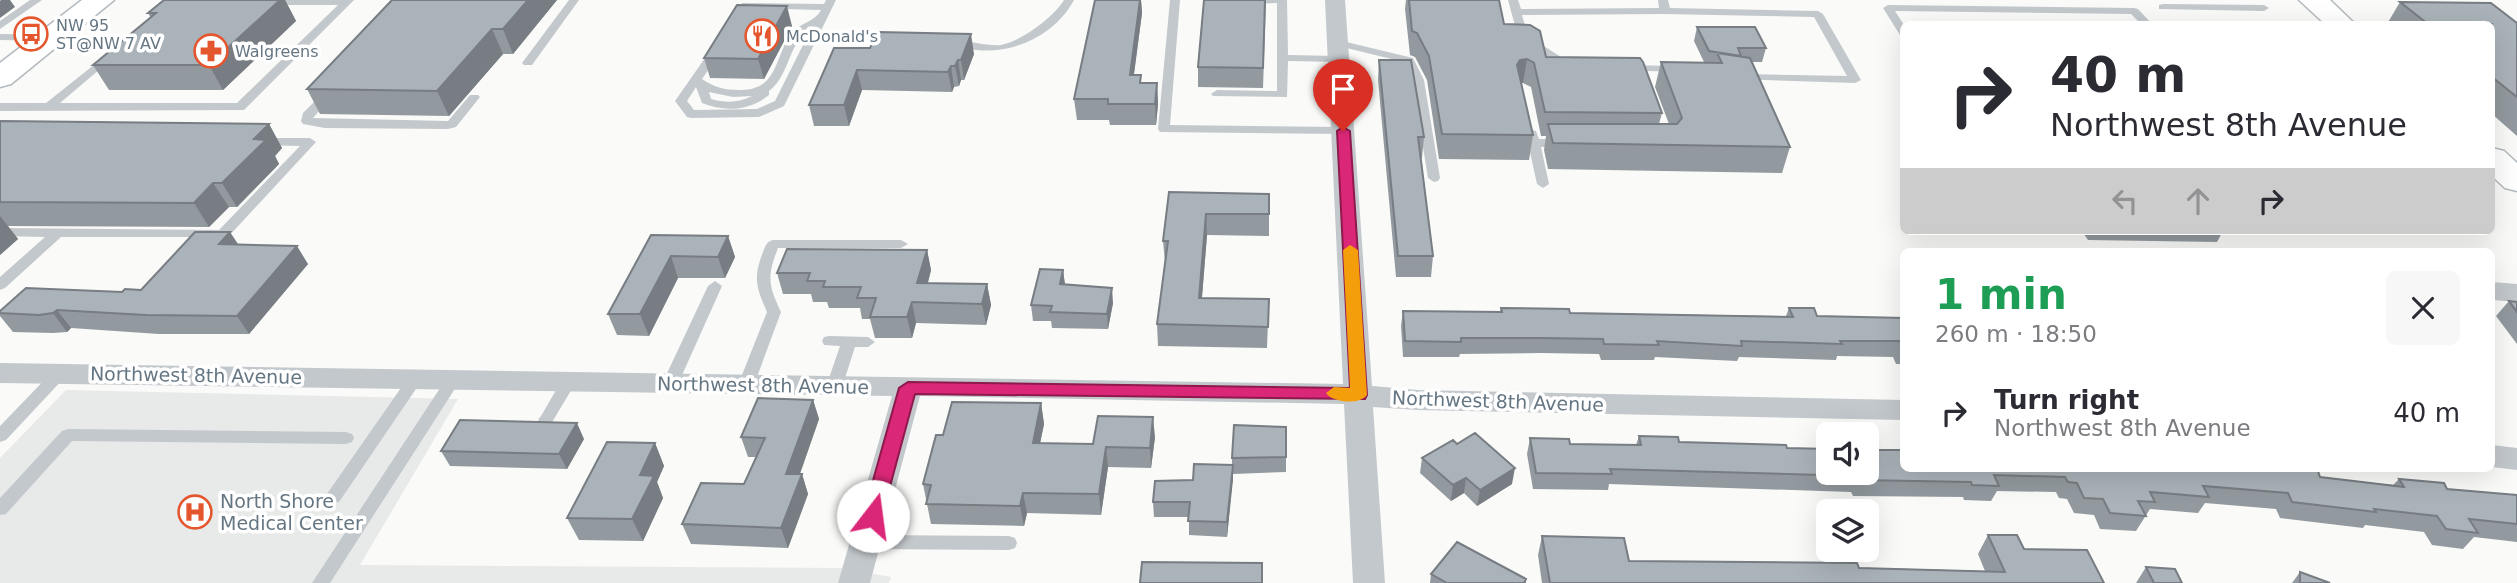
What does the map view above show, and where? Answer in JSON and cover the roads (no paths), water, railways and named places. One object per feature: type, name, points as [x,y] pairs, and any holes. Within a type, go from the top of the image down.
[{"type":"main road","points":[[0,78],[100,0]]},
{"type":"main road","points":[[2313,0],[2338,21]]},
{"type":"street","points":[[1335,0],[1369,583]]},
{"type":"street","points":[[2495,161],[2517,181]]},
{"type":"street","points":[[2495,291],[2517,293]]},
{"type":"street","name":"Northwest 8th Avenue","points":[[0,373],[1316,392],[1418,400],[1900,410]]},
{"type":"street","points":[[855,583],[908,388]]},
{"type":"street","points":[[2495,456],[2517,459]]},
{"type":"lane","points":[[0,26],[37,0]]},
{"type":"lane","points":[[528,63],[574,0]]},
{"type":"lane","points":[[951,40],[964,40],[962,45],[1009,47],[1056,18],[1069,0]]},
{"type":"lane","points":[[1175,0],[1164,129],[1343,131]]},
{"type":"lane","points":[[1217,94],[1283,95],[1282,0],[1234,1]]},
{"type":"lane","points":[[1786,0],[1793,14]]},
{"type":"lane","points":[[254,2],[348,1]]},
{"type":"lane","points":[[0,107],[240,107],[348,1]]},
{"type":"lane","points":[[739,16],[748,3],[827,8]]},
{"type":"lane","points":[[1900,27],[1888,8],[1978,4],[2134,11],[2144,21]]},
{"type":"lane","points":[[2163,7],[2188,4],[2264,8]]},
{"type":"lane","points":[[1579,66],[1566,66],[1523,38],[1514,6],[1662,5],[1818,14],[1855,80],[1750,78],[1724,74]]},
{"type":"lane","points":[[724,37],[699,83],[681,101],[691,114],[759,113],[780,103],[827,8]]},
{"type":"lane","points":[[699,83],[706,101],[730,106],[764,96],[799,31],[827,8]]},
{"type":"lane","points":[[0,37],[52,38]]},
{"type":"lane","points":[[49,107],[122,46]]},
{"type":"lane","points":[[1282,58],[1339,51],[1409,60],[1418,80],[1434,178]]},
{"type":"lane","points":[[1616,68],[1642,75],[1691,70]]},
{"type":"lane","points":[[340,81],[307,116],[307,121],[326,124],[447,125],[452,124],[474,97]]},
{"type":"lane","points":[[1529,121],[1543,184]]},
{"type":"lane","points":[[0,232],[223,234],[310,142],[242,141]]},
{"type":"lane","points":[[1534,143],[1574,143]]},
{"type":"lane","points":[[0,285],[58,232]]},
{"type":"lane","points":[[747,385],[774,312],[760,284],[761,274],[773,244],[901,244]]},
{"type":"lane","points":[[670,384],[715,286]]},
{"type":"lane","points":[[828,341],[869,342]]},
{"type":"lane","points":[[834,387],[849,342]]},
{"type":"lane","points":[[0,436],[60,373]]},
{"type":"lane","points":[[333,498],[415,379]]},
{"type":"lane","points":[[321,583],[453,380]]},
{"type":"lane","points":[[546,420],[568,382]]},
{"type":"lane","points":[[0,509],[68,435],[346,438]]},
{"type":"lane","points":[[866,542],[1009,543]]},
{"type":"place","name":"NW 95 ST@NW 7 AV","points":[[31,34]]},
{"type":"place","name":"McDonald's","points":[[762,36]]},
{"type":"place","name":"Walgreens","points":[[211,51]]},
{"type":"place","name":"North Shore Medical Center","points":[[195,512]]}]
